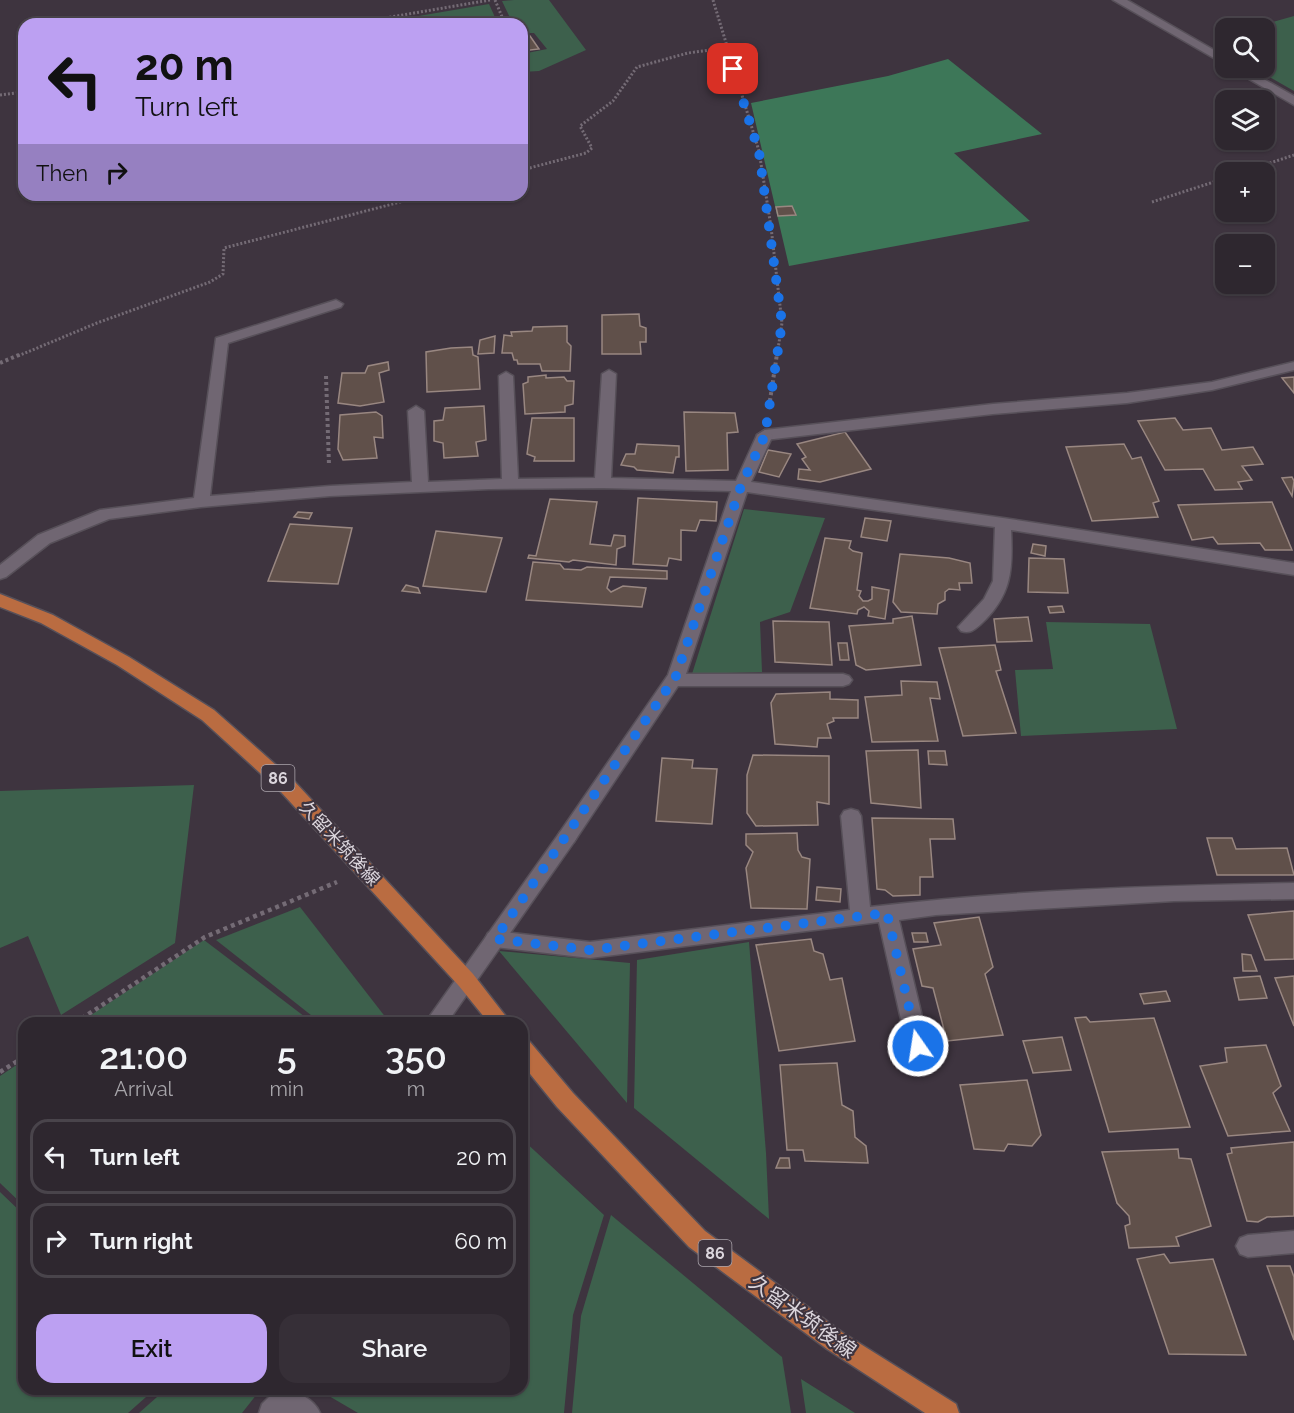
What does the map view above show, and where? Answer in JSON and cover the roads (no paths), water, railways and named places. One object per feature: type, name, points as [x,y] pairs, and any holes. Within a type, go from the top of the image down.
[{"type":"main road","name":"久留米筑後線","points":[[0,600],[47,619],[123,661],[208,716],[288,787],[466,980],[496,1017]]},
{"type":"main road","name":"久留米筑後線","points":[[528,1055],[565,1100],[697,1239],[835,1341],[947,1413]]},
{"type":"street","points":[[1119,0],[1215,56]]},
{"type":"street","points":[[1254,78],[1294,101]]},
{"type":"street","points":[[201,502],[221,341],[336,304]]},
{"type":"street","points":[[439,1017],[567,837],[672,680],[741,486],[765,435],[993,409],[1128,398],[1212,386],[1294,366]]},
{"type":"street","points":[[603,483],[609,374]]},
{"type":"street","points":[[506,376],[510,484]]},
{"type":"street","points":[[416,411],[420,487]]},
{"type":"street","points":[[0,573],[44,539],[106,514],[201,502],[330,491],[603,483],[741,486],[1294,569]]},
{"type":"street","points":[[967,627],[988,610],[999,591],[1004,567],[1003,524]]},
{"type":"street","points":[[672,680],[843,680]]},
{"type":"street","points":[[851,816],[861,917]]},
{"type":"street","points":[[495,939],[590,950],[936,907],[1174,892],[1294,891]]},
{"type":"street","points":[[887,913],[918,1046]]},
{"type":"street","points":[[1248,1245],[1294,1242]]},
{"type":"street","points":[[282,1400],[308,1413]]}]
